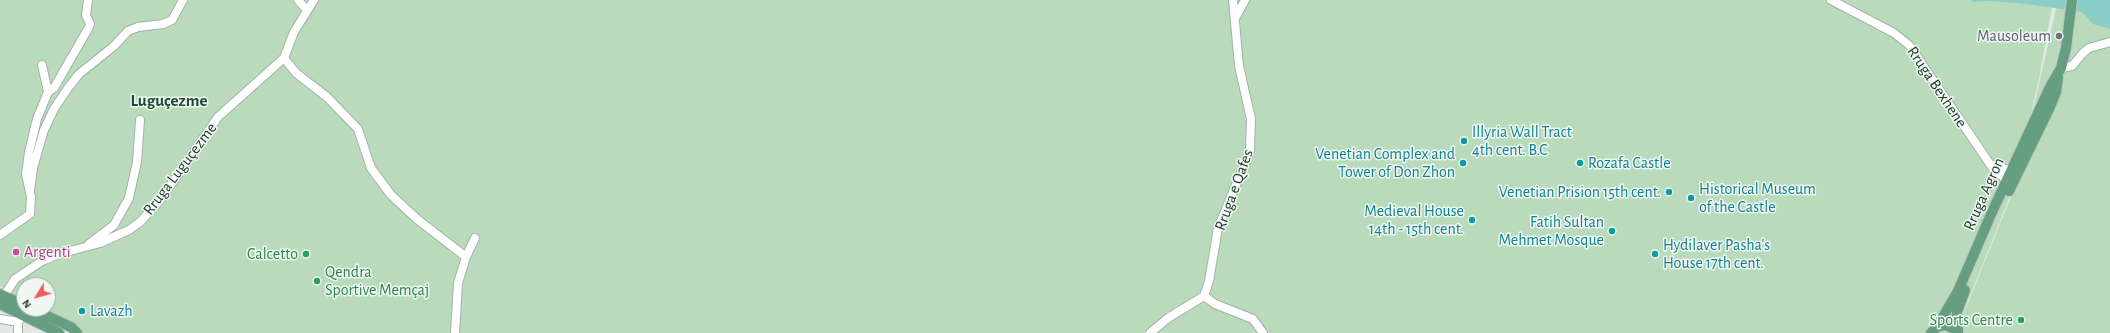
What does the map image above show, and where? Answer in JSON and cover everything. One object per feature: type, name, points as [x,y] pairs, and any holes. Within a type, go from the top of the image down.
[{"type":"main road","name":"Rruga Agron","points":[[1933,331],[1958,291],[2014,172],[2050,87],[2060,71],[2066,48],[2072,0]]},
{"type":"main road","name":"Rruga Agron","points":[[1957,333],[1956,321],[1960,302],[2009,182]]},
{"type":"main road","points":[[1,298],[16,310]]},
{"type":"main road","points":[[27,317],[59,333]]},
{"type":"main road","points":[[49,317],[71,327],[77,333]]},
{"type":"main road","points":[[1933,331],[1948,326],[1957,333]]},
{"type":"street","points":[[48,92],[54,88],[89,27],[90,24],[86,15],[88,0]]},
{"type":"street","points":[[30,193],[33,168],[44,130],[54,109],[79,74],[114,46],[122,36],[138,27],[163,24],[172,20],[183,0]]},
{"type":"street","points":[[298,0],[307,10]]},
{"type":"street","points":[[314,0],[289,44],[284,58],[296,73],[327,97],[358,129],[371,168],[392,195],[417,219],[466,257]]},
{"type":"street","name":"Rruga e Qafes","points":[[1204,296],[1209,281],[1218,228],[1250,151],[1251,143],[1251,119],[1239,66],[1236,17],[1233,0]]},
{"type":"street","points":[[1236,17],[1245,0]]},
{"type":"street","name":"Rruga Bexhene","points":[[1831,0],[1894,33],[1909,45],[1997,174],[2009,182]]},
{"type":"street","points":[[2060,71],[2072,66],[2089,48],[2110,42]]},
{"type":"street","name":"Rruga Luguçezme","points":[[1,298],[15,279],[42,261],[100,242],[129,230],[150,212],[218,117],[284,58]]},
{"type":"street","points":[[0,235],[30,214],[32,204],[26,174],[28,152],[39,115],[48,92],[42,65]]},
{"type":"street","points":[[88,245],[114,225],[129,198],[137,162],[140,120]]},
{"type":"street","points":[[1990,164],[2014,172]]},
{"type":"street","points":[[455,333],[458,283],[466,257],[475,238]]},
{"type":"street","points":[[1150,333],[1168,318],[1204,296],[1215,304],[1253,319],[1263,333]]},
{"type":"street","points":[[0,319],[16,315]]},
{"type":"street","points":[[18,333],[21,317]]},
{"type":"green space","points":[[0,0],[2049,0],[2053,2],[2039,79],[2016,181],[1959,323],[1950,332],[1959,325],[2017,182],[2058,0],[2110,0],[2110,333],[71,333],[47,317],[56,317],[56,277],[16,277],[16,297],[0,286]]},
{"type":"water","points":[[1970,0],[2110,0],[2110,29],[2093,24],[2082,12],[2019,3],[1989,1],[1974,2]]},
{"type":"place","name":"Mausoleum","points":[[2059,36]]},
{"type":"place","name":"Illyria Wall Tract 4th cent. B.C","points":[[1464,141]]},
{"type":"place","name":"Venetian Complex and Tower of Don Zhon","points":[[1463,163]]},
{"type":"place","name":"Rozafa Castle","points":[[1580,163]]},
{"type":"place","name":"Venetian Prision 15th cent.","points":[[1669,192]]},
{"type":"place","name":"Historical Museum of the Castle","points":[[1691,198]]},
{"type":"place","name":"Medieval House 14th - 15th cent.","points":[[1472,220]]},
{"type":"place","name":"Fatih Sultan Mehmet Mosque","points":[[1612,231]]},
{"type":"place","name":"Argenti","points":[[16,252]]},
{"type":"place","name":"Calcetto","points":[[306,254]]},
{"type":"place","name":"Hydilaver Pasha's House 17th cent.","points":[[1655,254]]},
{"type":"place","name":"Qendra Sportive Memçaj","points":[[317,281]]},
{"type":"place","name":"Lavazh","points":[[82,311]]},
{"type":"place","name":"Sports Centre","points":[[2021,320]]},
{"type":"district","name":"Luguçezme","points":[[169,101]]}]
